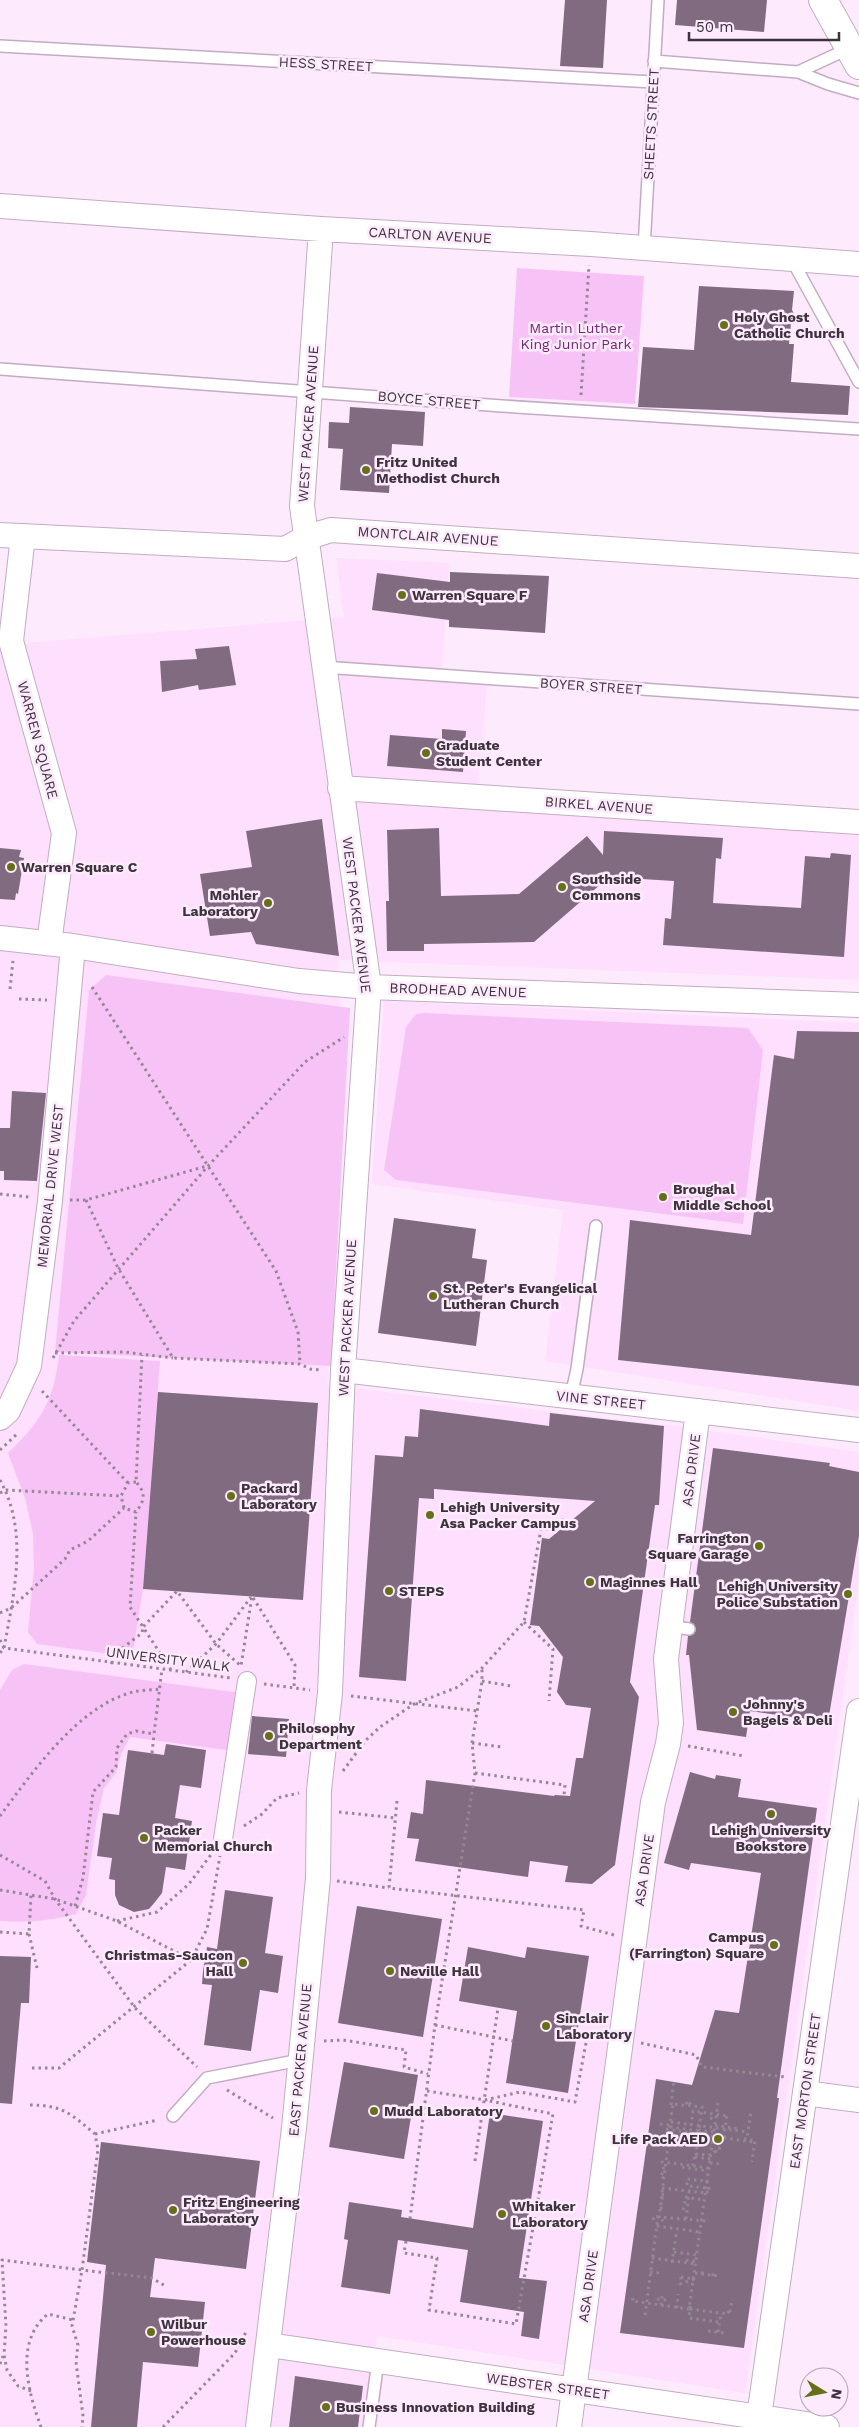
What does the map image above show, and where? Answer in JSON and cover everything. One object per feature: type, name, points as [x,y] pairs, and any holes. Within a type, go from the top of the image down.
[{"type":"main road","points":[[823,0],[854,56]]},
{"type":"street","name":"CARLTON AVENUE","points":[[0,206],[321,229],[591,244],[859,264]]},
{"type":"street","name":"WEST PACKER AVENUE","points":[[321,229],[302,506],[368,987],[343,1370],[330,1693]]},
{"type":"street","name":"MONTCLAIR AVENUE","points":[[11,536],[285,549],[305,538],[331,530],[859,566]]},
{"type":"street","name":"WARREN SQUARE","points":[[11,536],[11,642],[64,833],[49,943]]},
{"type":"street","name":"BIRKEL AVENUE","points":[[340,788],[859,822]]},
{"type":"street","name":"BRODHEAD AVENUE","points":[[0,938],[73,946],[299,981],[368,987],[859,1005]]},
{"type":"street","name":"MEMORIAL DRIVE WEST","points":[[0,1418],[8,1411],[29,1366],[50,1201],[73,946]]},
{"type":"street","name":"VINE STREET","points":[[343,1370],[859,1430]]},
{"type":"street","name":"ASA DRIVE","points":[[569,2427],[653,1802],[672,1723],[666,1659],[680,1627],[698,1411]]},
{"type":"street","points":[[223,1839],[247,1681]]},
{"type":"street","name":"EAST PACKER AVENUE","points":[[258,2427],[294,2128],[318,1878],[319,1800],[330,1693]]},
{"type":"street","name":"EAST MORTON STREET","points":[[773,2421],[806,2086],[855,1764],[859,1711]]},
{"type":"street","points":[[806,2086],[859,2100]]},
{"type":"street","name":"WEBSTER STREET","points":[[270,2335],[378,2361],[773,2421],[827,2427]]},
{"type":"lane","name":"SHEETS STREET","points":[[644,248],[658,0]]},
{"type":"lane","name":"HESS STREET","points":[[0,46],[653,82]]},
{"type":"lane","points":[[798,72],[854,56]]},
{"type":"lane","points":[[654,61],[798,72],[828,84],[859,93]]},
{"type":"lane","points":[[792,260],[859,382]]},
{"type":"lane","name":"BOYCE STREET","points":[[0,369],[859,429]]},
{"type":"lane","name":"BOYER STREET","points":[[323,667],[859,704]]},
{"type":"lane","points":[[571,1396],[577,1369],[596,1226]]},
{"type":"lane","points":[[173,2116],[207,2078],[300,2060]]},
{"type":"lane","points":[[369,2427],[378,2361]]},
{"type":"path","points":[[580,411],[591,244]]},
{"type":"path","points":[[10,989],[12,974]]},
{"type":"path","points":[[90,984],[276,1271],[298,1332],[300,1364]]},
{"type":"path","points":[[19,998],[51,1000]]},
{"type":"path","points":[[310,1370],[300,1364],[173,1358],[124,1352],[55,1352],[74,1321],[208,1166],[305,1062],[333,1043]]},
{"type":"path","points":[[173,1358],[118,1268],[86,1200],[208,1166]]},
{"type":"path","points":[[0,1194],[25,1196]]},
{"type":"path","points":[[142,1355],[136,1482],[143,1490],[144,1496],[142,1504],[136,1512],[130,1606],[171,1670]]},
{"type":"path","points":[[42,1391],[128,1483]]},
{"type":"path","points":[[0,1480],[6,1490],[16,1526],[17,1577],[4,1648],[0,1654]]},
{"type":"path","points":[[128,1483],[136,1482]]},
{"type":"path","points":[[124,1508],[121,1496],[128,1483]]},
{"type":"path","points":[[0,1493],[6,1490],[121,1496]]},
{"type":"path","points":[[124,1508],[136,1512]]},
{"type":"path","points":[[0,1613],[11,1608],[65,1559],[70,1550],[88,1541],[124,1508]]},
{"type":"path","points":[[319,1800],[347,1767],[365,1741],[380,1727],[414,1704],[458,1687],[482,1668],[524,1622],[541,1529],[552,1529],[565,1518]]},
{"type":"path","points":[[111,1664],[120,1650],[142,1634],[143,1627],[177,1591],[216,1644],[241,1666],[252,1596]]},
{"type":"path","points":[[186,1672],[216,1644],[252,1596]]},
{"type":"path","points":[[252,1596],[295,1665],[294,1688]]},
{"type":"path","points":[[524,1622],[553,1649],[550,1701]]},
{"type":"path","points":[[0,1640],[4,1648]]},
{"type":"path","name":"UNIVERSITY WALK","points":[[4,1648],[111,1664],[171,1670],[330,1693],[477,1711]]},
{"type":"path","points":[[410,2219],[435,2025],[475,1773],[472,1743],[482,1681],[482,1668]]},
{"type":"path","points":[[152,1753],[162,1669]]},
{"type":"path","points":[[482,1681],[511,1686]]},
{"type":"path","points":[[0,1816],[44,1759],[64,1737],[90,1714],[133,1692],[160,1689]]},
{"type":"path","points":[[75,1906],[84,1878],[93,1792],[116,1767],[117,1748],[127,1734],[136,1731],[154,1734]]},
{"type":"path","points":[[472,1743],[502,1747]]},
{"type":"path","points":[[689,1746],[744,1756]]},
{"type":"path","points":[[475,1773],[565,1785],[564,1796]]},
{"type":"path","points":[[116,1921],[157,1912],[189,1884],[223,1839],[262,1814],[277,1798],[319,1800],[396,1818]]},
{"type":"path","points":[[389,1888],[397,1801]]},
{"type":"path","points":[[32,2068],[59,2068],[135,2008],[191,1960],[206,1929],[223,1839]]},
{"type":"path","points":[[0,1856],[45,1881],[55,1899],[135,2008],[207,2078],[261,2112],[294,2128]]},
{"type":"path","points":[[318,1878],[584,1910],[581,1926],[590,1927]]},
{"type":"path","points":[[0,1890],[55,1899],[116,1921],[191,1960]]},
{"type":"path","points":[[32,1895],[29,1934],[37,1968]]},
{"type":"path","points":[[0,1932],[29,1934]]},
{"type":"path","points":[[475,2161],[498,2008]]},
{"type":"path","points":[[435,2025],[513,2041]]},
{"type":"path","points":[[485,2100],[520,2092],[575,2102],[588,2032]]},
{"type":"path","points":[[621,2038],[696,2055],[702,2067],[806,2086]]},
{"type":"path","points":[[343,2040],[406,2050],[404,2067],[429,2074]]},
{"type":"path","points":[[645,2308],[652,2258],[656,2246],[674,2081]]},
{"type":"path","points":[[673,2087],[679,2088]]},
{"type":"path","points":[[406,2241],[404,2254],[437,2258],[429,2310],[516,2324],[553,2114],[485,2100],[427,2091]]},
{"type":"path","points":[[672,2101],[688,2106],[702,2106],[698,2134]]},
{"type":"path","points":[[688,2310],[699,2252],[718,2103]]},
{"type":"path","points":[[676,2308],[689,2308],[703,2220],[718,2103],[723,2104],[718,2103]]},
{"type":"path","points":[[709,2171],[718,2103]]},
{"type":"path","points":[[30,2105],[51,2105],[65,2111],[95,2134],[98,2149],[82,2270],[72,2326],[78,2344],[76,2362],[83,2416],[82,2427]]},
{"type":"path","points":[[690,2131],[693,2111],[716,2117],[727,2115],[720,2147],[711,2156]]},
{"type":"path","points":[[747,2139],[751,2111]]},
{"type":"path","points":[[693,2168],[702,2112]]},
{"type":"path","points":[[95,2134],[173,2116]]},
{"type":"path","points":[[714,2133],[716,2117]]},
{"type":"path","points":[[750,2118],[754,2119]]},
{"type":"path","points":[[660,2124],[669,2133],[672,2145]]},
{"type":"path","points":[[690,2131],[707,2136],[714,2133],[722,2125],[738,2129]]},
{"type":"path","points":[[690,2131],[698,2134]]},
{"type":"path","points":[[669,2133],[748,2132]]},
{"type":"path","points":[[669,2133],[698,2134]]},
{"type":"path","points":[[669,2133],[698,2134]]},
{"type":"path","points":[[661,2195],[669,2133]]},
{"type":"path","points":[[714,2133],[722,2138],[736,2140]]},
{"type":"path","points":[[722,2138],[755,2140],[752,2162]]},
{"type":"path","points":[[722,2138],[752,2141],[752,2143]]},
{"type":"path","points":[[711,2156],[713,2144]]},
{"type":"path","points":[[711,2156],[717,2152]]},
{"type":"path","points":[[694,2154],[711,2156],[720,2164]]},
{"type":"path","points":[[666,2160],[709,2171]]},
{"type":"path","points":[[666,2160],[714,2174]]},
{"type":"path","points":[[688,2179],[707,2189],[686,2186],[688,2179]]},
{"type":"path","points":[[661,2195],[707,2189]]},
{"type":"path","points":[[685,2211],[689,2192],[707,2189]]},
{"type":"path","points":[[707,2189],[700,2232],[699,2252],[688,2310],[689,2318],[720,2322]]},
{"type":"path","points":[[685,2219],[689,2191]]},
{"type":"path","points":[[687,2197],[705,2200]]},
{"type":"path","points":[[659,2211],[685,2219],[703,2220]]},
{"type":"path","points":[[655,2230],[659,2211]]},
{"type":"path","points":[[695,2222],[703,2220]]},
{"type":"path","points":[[657,2226],[700,2232]]},
{"type":"path","points":[[671,2262],[676,2235],[674,2235]]},
{"type":"path","points":[[674,2252],[699,2252]]},
{"type":"path","points":[[688,2310],[695,2286],[694,2271],[699,2252]]},
{"type":"path","points":[[652,2258],[671,2262],[697,2262]]},
{"type":"path","points":[[31,2391],[18,2386],[7,2370],[4,2355],[6,2326],[2,2260],[152,2278],[167,2287]]},
{"type":"path","points":[[702,2274],[703,2268]]},
{"type":"path","points":[[713,2276],[714,2270]]},
{"type":"path","points":[[694,2271],[718,2276]]},
{"type":"path","points":[[650,2277],[660,2273]]},
{"type":"path","points":[[676,2308],[679,2294]]},
{"type":"path","points":[[661,2305],[662,2298]]},
{"type":"path","points":[[633,2300],[645,2308],[661,2305]]},
{"type":"path","points":[[633,2300],[718,2314],[730,2314],[732,2300]]},
{"type":"path","points":[[633,2300],[633,2307]]},
{"type":"path","points":[[645,2308],[661,2305]]},
{"type":"path","points":[[688,2310],[728,2314],[729,2310],[728,2315],[688,2310]]},
{"type":"path","points":[[41,2427],[31,2391],[26,2351],[40,2320],[48,2314],[73,2320]]},
{"type":"path","points":[[718,2314],[720,2322],[718,2332]]},
{"type":"path","points":[[163,2427],[235,2353],[251,2323],[270,2335]]},
{"type":"path","points":[[708,2331],[724,2332]]},
{"type":"path","points":[[0,2364],[4,2355]]},
{"type":"shaded area","name":"Lehigh University Asa Packer Campus","points":[[336,558],[449,563],[441,681],[487,685],[476,809],[859,835],[859,980],[338,960],[340,1008],[327,1385],[682,1427],[859,1452],[859,1579],[745,2393],[377,2336],[363,2427],[0,2427],[0,645],[344,617]]},
{"type":"shaded area","name":"Broughal Middle School","points":[[384,1001],[859,1023],[859,1411],[545,1361],[563,1210],[372,1184]]},
{"type":"green space","name":"Martin Luther King Junior Park","points":[[517,268],[644,276],[635,404],[509,397]]},
{"type":"green space","points":[[106,975],[350,1008],[331,1366],[55,1352],[89,990]]},
{"type":"green space","points":[[416,1014],[748,1028],[763,1050],[743,1224],[396,1180],[384,1170],[406,1027]]},
{"type":"green space","points":[[59,1355],[160,1361],[143,1589],[132,1657],[37,1644],[28,1632],[34,1568],[33,1534],[25,1498],[8,1453],[29,1431],[44,1409],[54,1385]]},
{"type":"green space","points":[[24,1664],[241,1693],[233,1751],[130,1737],[121,1754],[116,1773],[104,1788],[96,1823],[86,1895],[76,1914],[38,1921],[0,1921],[0,1690],[12,1670]]},
{"type":"building","points":[[565,0],[607,0],[603,68],[560,66]]},
{"type":"building","points":[[677,0],[767,0],[764,32],[675,25]]},
{"type":"building","points":[[699,286],[794,291],[792,310],[796,317],[791,323],[789,344],[794,344],[791,382],[850,386],[848,415],[638,407],[643,347],[694,350]]},
{"type":"building","name":"Fritz United Methodist Church","points":[[350,407],[425,412],[423,446],[392,444],[389,493],[340,490],[343,449],[328,448],[329,422],[349,423]]},
{"type":"building","points":[[450,572],[549,576],[545,633],[449,627],[449,620],[372,610],[377,573],[450,582]]},
{"type":"building","points":[[229,646],[236,685],[199,690],[198,685],[162,692],[160,661],[197,659],[195,649]]},
{"type":"building","name":"Graduate Student Center","points":[[442,729],[466,731],[463,772],[387,766],[390,735],[442,739]]},
{"type":"building","name":"Mohler Laboratory","points":[[322,819],[339,956],[256,944],[251,932],[210,936],[200,874],[252,867],[246,831]]},
{"type":"building","name":"Southside Commons","points":[[439,828],[441,896],[519,894],[587,836],[603,855],[604,831],[723,838],[721,859],[716,858],[713,903],[801,908],[805,856],[830,858],[831,853],[851,855],[844,957],[663,945],[665,918],[671,919],[674,881],[609,877],[534,942],[424,944],[424,951],[387,951],[386,901],[389,901],[387,830]]},
{"type":"building","name":"Warren Square C","points":[[0,848],[21,850],[19,857],[24,858],[18,894],[16,893],[15,900],[0,899]]},
{"type":"building","name":"Broughal Middle School","points":[[797,1031],[859,1032],[859,1386],[618,1360],[630,1220],[751,1235],[774,1055],[794,1059]]},
{"type":"building","points":[[12,1091],[46,1093],[37,1181],[4,1180],[4,1171],[0,1171],[0,1128],[10,1128]]},
{"type":"building","name":"St. Peter's Evangelical Lutheran Church","points":[[394,1218],[476,1229],[472,1258],[487,1260],[476,1346],[378,1333]]},
{"type":"building","name":"Packard Laboratory","points":[[158,1392],[318,1403],[303,1600],[143,1589]]},
{"type":"building","points":[[420,1409],[549,1426],[550,1413],[664,1426],[659,1505],[655,1505],[630,1682],[639,1697],[615,1865],[592,1884],[565,1882],[568,1866],[530,1861],[528,1877],[415,1861],[419,1839],[407,1838],[411,1812],[423,1814],[426,1780],[554,1796],[570,1796],[576,1758],[583,1758],[591,1708],[566,1705],[557,1692],[563,1657],[539,1626],[530,1625],[542,1538],[549,1539],[595,1501],[434,1489],[434,1499],[419,1498],[406,1681],[359,1677],[375,1455],[403,1457],[405,1436],[418,1437]]},
{"type":"building","name":"Farrington Square Garage","points":[[713,1448],[830,1463],[829,1466],[859,1472],[859,1536],[828,1722],[750,1711],[746,1737],[697,1730],[689,1655],[686,1655],[688,1636],[694,1634],[696,1630],[694,1624],[690,1622]]},
{"type":"building","name":"Philosophy Department","points":[[252,1716],[289,1719],[286,1757],[248,1754]]},
{"type":"building","name":"Packer Memorial Church","points":[[166,1744],[206,1750],[201,1788],[180,1785],[175,1818],[192,1821],[185,1870],[166,1867],[162,1893],[149,1909],[134,1912],[119,1905],[115,1895],[115,1880],[109,1879],[112,1858],[97,1856],[103,1813],[119,1815],[128,1750],[164,1755]]},
{"type":"building","points":[[690,1772],[715,1779],[716,1775],[741,1779],[738,1797],[817,1808],[744,2348],[620,2333],[656,2079],[692,2085],[715,2010],[739,2013],[761,1873],[691,1863],[689,1870],[664,1863]]},
{"type":"building","name":"Christmas-Saucon Hall","points":[[225,1890],[273,1897],[265,1953],[283,1956],[278,1993],[260,1990],[251,2051],[204,2045],[212,1985],[202,1984],[203,1971],[207,1947],[217,1949]]},
{"type":"building","name":"Neville Hall","points":[[357,1906],[442,1919],[423,2037],[338,2023]]},
{"type":"building","name":"Sinclair Laboratory","points":[[468,1947],[525,1958],[527,1947],[589,1956],[568,2093],[506,2083],[517,2011],[459,2001]]},
{"type":"building","points":[[0,1956],[31,1957],[29,2003],[21,2003],[12,2104],[0,2103]]},
{"type":"building","name":"Mudd Laboratory","points":[[344,2062],[418,2075],[404,2159],[329,2147]]},
{"type":"building","name":"Whitaker Laboratory","points":[[490,2113],[543,2121],[519,2278],[547,2281],[539,2339],[521,2336],[524,2312],[460,2302],[468,2250],[398,2240],[390,2294],[341,2287],[348,2240],[344,2239],[349,2202],[402,2210],[401,2217],[473,2228]]},
{"type":"building","name":"Fritz Engineering Laboratory","points":[[101,2142],[260,2161],[246,2269],[155,2258],[150,2297],[205,2302],[198,2367],[143,2362],[137,2427],[91,2427],[106,2265],[87,2262]]},
{"type":"building","name":"Business Innovation Building","points":[[295,2376],[363,2386],[358,2427],[289,2427]]},
{"type":"place","name":"Holy Ghost Catholic Church","points":[[724,325]]},
{"type":"place","name":"Fritz United Methodist Church","points":[[366,470]]},
{"type":"place","name":"Warren Square F","points":[[402,595]]},
{"type":"place","name":"Graduate Student Center","points":[[426,753]]},
{"type":"place","name":"Warren Square C","points":[[11,867]]},
{"type":"place","name":"Southside Commons","points":[[562,887]]},
{"type":"place","name":"Mohler Laboratory","points":[[268,903]]},
{"type":"place","name":"Broughal Middle School","points":[[663,1197]]},
{"type":"place","name":"St. Peter's Evangelical Lutheran Church","points":[[433,1296]]},
{"type":"place","name":"Packard Laboratory","points":[[231,1496]]},
{"type":"place","name":"Lehigh University Asa Packer Campus","points":[[430,1515]]},
{"type":"place","name":"Farrington Square Garage","points":[[759,1546]]},
{"type":"place","name":"Maginnes Hall","points":[[590,1582]]},
{"type":"place","name":"STEPS","points":[[389,1591]]},
{"type":"place","name":"Lehigh University Police Substation","points":[[848,1594]]},
{"type":"place","name":"Johnny's Bagels & Deli","points":[[733,1712]]},
{"type":"place","name":"Philosophy Department","points":[[269,1736]]},
{"type":"place","name":"Lehigh University Bookstore","points":[[771,1814]]},
{"type":"place","name":"Packer Memorial Church","points":[[144,1838]]},
{"type":"place","name":"Campus (Farrington) Square","points":[[774,1945]]},
{"type":"place","name":"Christmas-Saucon Hall","points":[[243,1963]]},
{"type":"place","name":"Neville Hall","points":[[390,1971]]},
{"type":"place","name":"Sinclair Laboratory","points":[[546,2026]]},
{"type":"place","name":"Mudd Laboratory","points":[[374,2111]]},
{"type":"place","name":"Life Pack AED","points":[[718,2139]]},
{"type":"place","name":"Fritz Engineering Laboratory","points":[[173,2210]]},
{"type":"place","name":"Whitaker Laboratory","points":[[502,2214]]},
{"type":"place","name":"Wilbur Powerhouse","points":[[151,2332]]},
{"type":"place","name":"Business Innovation Building","points":[[326,2407]]}]
